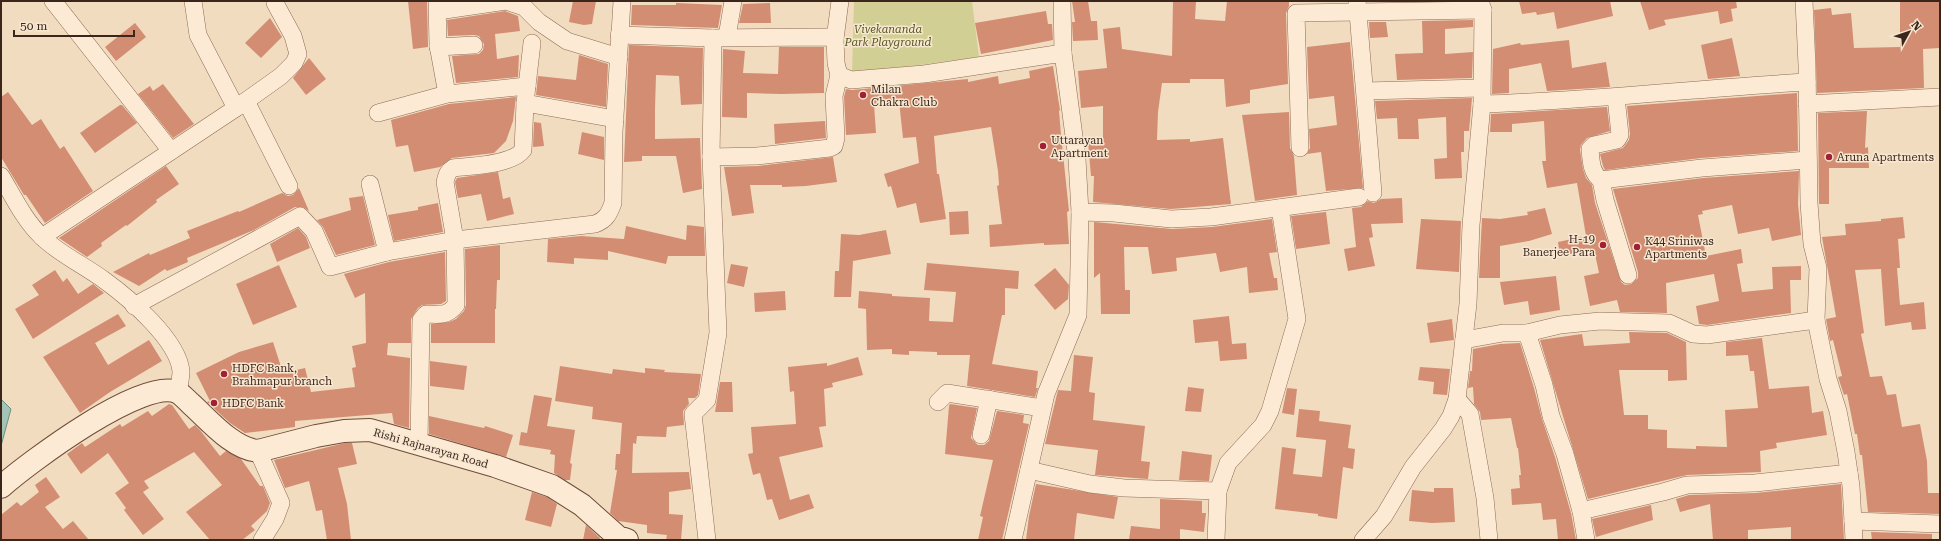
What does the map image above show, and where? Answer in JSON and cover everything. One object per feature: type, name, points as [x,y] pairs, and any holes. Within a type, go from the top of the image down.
[{"type":"main road","points":[[1,487],[23,467],[78,429],[138,396],[162,391],[178,392]]},
{"type":"main road","name":"Rishi Rajnarayan Road","points":[[178,392],[236,444],[248,451],[258,451],[316,436],[344,431],[370,430],[495,466],[552,486],[582,505],[620,539]]},
{"type":"street","points":[[53,1],[171,151]]},
{"type":"street","points":[[194,1],[198,35],[289,186]]},
{"type":"street","points":[[42,237],[241,105],[281,76],[294,63],[298,54],[293,36],[275,1]]},
{"type":"street","points":[[447,94],[438,48],[437,6],[506,1],[524,7],[539,22],[567,41],[619,57]]},
{"type":"street","points":[[134,306],[300,216],[314,231],[330,267],[387,252],[455,240],[595,224],[603,221],[610,213],[613,203],[615,119],[622,1]]},
{"type":"street","points":[[707,540],[693,414],[707,400],[718,333],[711,157],[720,37],[733,1]]},
{"type":"street","points":[[711,157],[763,155],[830,148],[834,146],[836,138],[834,96],[839,75],[836,63],[835,39],[840,1]]},
{"type":"street","points":[[1013,540],[1046,394],[1078,315],[1080,212],[1077,159],[1063,53],[1062,1]]},
{"type":"street","points":[[1804,1],[1808,160],[1812,244],[1818,268],[1816,320],[1828,379],[1838,411],[1849,473],[1854,540]]},
{"type":"street","points":[[1300,148],[1296,7],[1482,6],[1481,96],[1471,225],[1468,304],[1457,400],[1451,416],[1443,429],[1413,467],[1384,516],[1363,540]]},
{"type":"street","points":[[1080,212],[1114,213],[1170,219],[1211,217],[1366,195],[1365,91],[1358,7]]},
{"type":"street","points":[[619,35],[720,37],[828,36],[835,39]]},
{"type":"street","points":[[419,444],[421,320],[426,314],[443,315],[452,311],[456,305],[455,240],[445,182],[448,171],[453,168],[505,160],[519,156],[523,150],[526,95],[532,43]]},
{"type":"street","points":[[438,48],[474,45]]},
{"type":"street","points":[[839,75],[851,80],[924,74],[1063,53]]},
{"type":"street","points":[[1365,91],[1481,96],[1545,103],[1736,86],[1807,82]]},
{"type":"street","points":[[378,112],[447,94],[526,95],[615,119]]},
{"type":"street","points":[[1616,97],[1620,135],[1617,140],[1594,145],[1590,149],[1593,169],[1596,176],[1601,180],[1605,200],[1628,275]]},
{"type":"street","points":[[1807,104],[1940,97]]},
{"type":"street","points":[[1601,180],[1702,168],[1808,160]]},
{"type":"street","points":[[1,176],[29,222],[42,237],[105,280],[150,320],[166,338],[175,354],[181,371],[178,392]]},
{"type":"street","points":[[370,184],[387,252]]},
{"type":"street","points":[[1216,540],[1218,492],[1228,463],[1263,425],[1270,411],[1297,318],[1280,208]]},
{"type":"street","points":[[1464,340],[1503,333],[1527,333],[1560,325],[1600,321],[1669,323],[1693,334],[1707,335],[1816,320]]},
{"type":"street","points":[[1527,333],[1544,385],[1551,416],[1565,454],[1581,511],[1586,540]]},
{"type":"street","points":[[938,402],[948,393],[1042,408]]},
{"type":"street","points":[[981,434],[988,399]]},
{"type":"street","points":[[1457,400],[1470,414],[1485,498],[1489,540]]},
{"type":"street","points":[[258,451],[281,504],[275,519],[262,540]]},
{"type":"street","points":[[1028,470],[1090,484],[1124,488],[1218,492]]},
{"type":"street","points":[[1581,511],[1663,492],[1686,485],[1755,483],[1849,473]]},
{"type":"street","points":[[1853,521],[1940,524]]},
{"type":"green space","name":"Vivekananda Park Playground","points":[[854,1],[972,1],[979,57],[852,74]]},
{"type":"shaded area","points":[[1,399],[11,409],[1,446]]},
{"type":"building","points":[[408,1],[427,1],[428,47],[413,49]]},
{"type":"building","points":[[573,1],[596,1],[592,24],[584,25],[569,22]]},
{"type":"building","points":[[1072,1],[1088,1],[1091,21],[1097,21],[1098,40],[1073,41],[1072,22],[1075,22]]},
{"type":"building","points":[[1173,1],[1196,1],[1195,19],[1225,21],[1227,1],[1289,1],[1289,6],[1286,13],[1288,84],[1250,90],[1250,103],[1226,107],[1224,79],[1190,79],[1190,83],[1162,83],[1158,112],[1157,140],[1190,139],[1190,142],[1223,138],[1231,204],[1171,209],[1093,202],[1094,176],[1091,176],[1088,142],[1103,141],[1103,106],[1081,108],[1078,71],[1107,68],[1103,29],[1120,27],[1122,49],[1172,56]]},
{"type":"building","points":[[1519,1],[1610,1],[1613,16],[1557,29],[1554,12],[1537,15],[1536,12],[1522,14]]},
{"type":"building","points":[[1640,1],[1736,1],[1737,8],[1731,9],[1733,21],[1720,24],[1718,11],[1664,20],[1666,25],[1649,30]]},
{"type":"building","points":[[1900,1],[1940,1],[1940,48],[1923,49],[1924,88],[1817,93],[1814,10],[1831,8],[1832,15],[1851,13],[1854,48],[1900,47]]},
{"type":"building","points":[[676,3],[722,5],[718,28],[631,25],[632,5],[676,5]]},
{"type":"building","points":[[770,3],[771,23],[739,23],[743,4]]},
{"type":"building","points":[[505,11],[518,16],[520,31],[495,34],[497,59],[519,55],[518,77],[456,83],[452,56],[479,54],[483,50],[484,44],[479,36],[448,36],[447,20]]},
{"type":"building","points":[[1046,11],[1048,24],[1052,24],[1053,40],[981,54],[975,23]]},
{"type":"building","points":[[270,18],[282,37],[261,58],[245,43]]},
{"type":"building","points":[[1473,20],[1473,27],[1445,29],[1445,54],[1473,52],[1472,78],[1397,80],[1395,54],[1423,53],[1422,21]]},
{"type":"building","points":[[1369,22],[1386,22],[1388,37],[1370,38]]},
{"type":"building","points":[[135,23],[146,37],[116,61],[105,47]]},
{"type":"building","points":[[1732,38],[1740,76],[1708,79],[1701,45]]},
{"type":"building","points":[[1569,40],[1572,68],[1606,62],[1610,87],[1547,91],[1541,63],[1509,69],[1509,93],[1492,94],[1493,49],[1520,43],[1521,45]]},
{"type":"building","points":[[1350,42],[1363,188],[1326,191],[1321,152],[1307,154],[1310,148],[1309,129],[1337,125],[1334,96],[1309,99],[1307,47]]},
{"type":"building","points":[[629,45],[703,48],[702,104],[681,105],[679,76],[656,75],[655,109],[655,139],[700,138],[702,189],[683,193],[676,156],[642,156],[642,161],[624,162]]},
{"type":"building","points":[[779,47],[824,47],[824,93],[747,93],[747,118],[722,117],[723,49],[745,51],[743,73],[778,74]]},
{"type":"building","points":[[579,55],[608,64],[606,107],[536,95],[538,76],[576,80]]},
{"type":"building","points":[[309,58],[326,79],[306,95],[293,78]]},
{"type":"building","points":[[1053,66],[1060,110],[1061,135],[1069,211],[1067,212],[1069,244],[1044,245],[1044,243],[990,247],[989,225],[1002,224],[997,186],[999,185],[998,171],[991,127],[934,136],[937,174],[939,174],[946,219],[920,223],[916,203],[897,208],[891,186],[888,187],[884,174],[919,163],[916,137],[903,138],[899,101],[874,104],[876,133],[846,135],[844,97],[846,89],[852,90],[968,79],[968,82],[998,76],[999,84],[1030,78],[1029,71]]},
{"type":"building","points":[[163,84],[194,124],[173,138],[138,94],[150,86],[153,91]]},
{"type":"building","points":[[8,92],[32,125],[41,119],[60,149],[64,146],[93,191],[45,223],[26,195],[24,195],[1,157],[1,97]]},
{"type":"building","points":[[1797,93],[1798,151],[1701,158],[1605,170],[1603,166],[1600,154],[1623,148],[1629,140],[1630,134],[1627,106]]},
{"type":"building","points":[[516,97],[513,121],[506,141],[494,153],[452,158],[440,167],[414,172],[408,145],[396,147],[391,120],[449,104]]},
{"type":"building","points":[[1472,98],[1469,131],[1464,131],[1464,152],[1461,152],[1462,178],[1435,179],[1434,159],[1447,158],[1446,117],[1418,119],[1419,139],[1398,139],[1397,118],[1377,119],[1375,101]]},
{"type":"building","points":[[122,105],[137,123],[95,153],[80,133]]},
{"type":"building","points":[[1607,107],[1610,131],[1587,138],[1581,145],[1580,150],[1583,169],[1586,178],[1592,185],[1595,203],[1621,282],[1625,285],[1631,284],[1638,278],[1638,272],[1613,189],[1703,178],[1799,171],[1798,204],[1801,235],[1772,241],[1769,228],[1738,234],[1732,205],[1702,211],[1703,214],[1698,215],[1706,256],[1741,249],[1743,263],[1737,264],[1742,292],[1773,289],[1772,267],[1801,266],[1801,280],[1790,280],[1791,313],[1707,325],[1699,324],[1696,306],[1719,301],[1714,274],[1666,283],[1667,313],[1620,312],[1617,300],[1590,306],[1584,276],[1599,273],[1594,249],[1560,256],[1558,242],[1586,236],[1577,183],[1547,188],[1542,161],[1546,161],[1544,121],[1512,124],[1512,132],[1490,132],[1491,114]]},
{"type":"building","points":[[1867,111],[1865,148],[1868,147],[1869,168],[1829,168],[1829,204],[1819,204],[1818,113]]},
{"type":"building","points":[[1289,112],[1290,148],[1294,156],[1297,195],[1255,201],[1242,115]]},
{"type":"building","points":[[825,121],[826,138],[775,144],[774,124]]},
{"type":"building","points":[[534,122],[541,123],[544,146],[533,147]]},
{"type":"building","points":[[582,132],[604,137],[604,160],[578,154]]},
{"type":"building","points":[[833,157],[837,182],[782,187],[782,185],[750,185],[754,213],[732,216],[724,167],[758,166]]},
{"type":"building","points":[[166,166],[179,184],[156,200],[157,202],[127,226],[126,225],[101,243],[102,246],[87,257],[59,238]]},
{"type":"building","points":[[498,172],[503,199],[510,197],[514,214],[487,221],[481,194],[458,198],[455,182],[457,178]]},
{"type":"building","points":[[299,188],[309,211],[303,207],[295,207],[254,230],[187,258],[188,262],[167,271],[165,269],[139,286],[113,272],[149,253],[150,255],[190,238],[187,231],[238,211],[239,212],[282,193],[288,196],[293,195]]},
{"type":"building","points":[[363,196],[375,245],[336,255],[323,227],[317,220],[351,210],[349,198]]},
{"type":"building","points":[[1402,198],[1403,223],[1371,224],[1373,237],[1369,238],[1375,266],[1348,271],[1344,249],[1356,247],[1352,208],[1361,207],[1368,201],[1374,203],[1381,199]]},
{"type":"building","points":[[438,203],[443,232],[394,241],[388,215],[418,210],[418,207]]},
{"type":"building","points":[[1545,208],[1552,234],[1529,241],[1500,246],[1500,278],[1479,278],[1482,218],[1500,219],[1528,215],[1527,212]]},
{"type":"building","points":[[968,211],[969,234],[950,235],[949,212]]},
{"type":"building","points":[[1326,212],[1330,244],[1296,249],[1291,216]]},
{"type":"building","points":[[1903,217],[1905,238],[1898,239],[1900,268],[1897,268],[1900,305],[1924,302],[1926,329],[1912,330],[1911,322],[1885,326],[1881,269],[1855,270],[1864,333],[1861,334],[1870,377],[1882,376],[1887,395],[1896,394],[1902,427],[1920,424],[1927,461],[1928,493],[1940,493],[1940,514],[1868,512],[1862,455],[1860,455],[1857,434],[1855,434],[1847,394],[1844,395],[1838,377],[1842,376],[1833,340],[1830,341],[1826,319],[1836,317],[1822,237],[1846,235],[1845,224],[1881,221],[1881,219]]},
{"type":"building","points":[[1272,219],[1277,252],[1269,253],[1274,278],[1277,278],[1278,290],[1249,293],[1247,267],[1220,272],[1216,253],[1176,258],[1177,271],[1152,274],[1148,247],[1124,247],[1125,290],[1130,290],[1130,314],[1101,314],[1100,273],[1094,278],[1094,222],[1172,229],[1212,227]]},
{"type":"building","points":[[1421,219],[1461,221],[1459,272],[1416,269]]},
{"type":"building","points":[[687,225],[704,227],[705,256],[668,256],[666,264],[608,251],[608,260],[574,258],[574,264],[547,262],[548,239],[581,236],[624,239],[626,226],[686,240]]},
{"type":"building","points":[[298,228],[306,237],[310,248],[277,262],[270,244]]},
{"type":"building","points":[[886,230],[891,254],[853,261],[851,297],[834,297],[835,271],[839,271],[841,234],[859,235]]},
{"type":"building","points":[[500,245],[500,280],[497,280],[495,343],[431,343],[431,324],[449,322],[456,319],[464,311],[466,305],[465,249]]},
{"type":"building","points":[[445,252],[446,301],[441,304],[422,305],[418,308],[411,319],[411,343],[388,343],[387,355],[410,358],[409,428],[394,424],[392,413],[295,421],[295,427],[245,433],[230,423],[207,402],[210,401],[196,373],[239,352],[273,342],[283,373],[305,368],[311,392],[355,387],[352,368],[356,367],[352,346],[366,343],[365,293],[355,298],[344,274],[389,262]]},
{"type":"building","points":[[927,263],[1019,271],[1018,289],[1005,288],[1005,315],[1002,315],[992,364],[1038,371],[1036,388],[1038,388],[1035,397],[967,386],[970,355],[937,355],[937,352],[909,351],[909,355],[892,354],[892,349],[867,350],[866,309],[858,308],[859,291],[892,294],[892,296],[930,298],[929,321],[953,322],[956,292],[924,290]]},
{"type":"building","points":[[731,264],[748,267],[744,287],[727,283]]},
{"type":"building","points":[[279,265],[297,307],[253,325],[236,284]]},
{"type":"building","points":[[1055,268],[1069,285],[1068,299],[1055,310],[1034,285]]},
{"type":"building","points":[[55,270],[63,282],[67,278],[78,294],[93,284],[104,293],[33,339],[15,309],[39,295],[32,285]]},
{"type":"building","points":[[1556,276],[1560,310],[1530,315],[1528,301],[1504,305],[1500,282]]},
{"type":"building","points":[[785,291],[786,310],[755,312],[754,293]]},
{"type":"building","points":[[118,314],[126,326],[95,343],[108,365],[149,340],[162,361],[110,392],[80,413],[43,357]]},
{"type":"building","points":[[1229,316],[1232,344],[1246,343],[1247,359],[1220,361],[1218,341],[1195,343],[1193,320]]},
{"type":"building","points":[[1452,319],[1454,340],[1430,343],[1427,323]]},
{"type":"building","points":[[1629,332],[1667,333],[1686,342],[1687,380],[1668,381],[1668,370],[1619,370],[1624,415],[1648,415],[1648,429],[1667,430],[1667,448],[1696,449],[1696,446],[1727,447],[1725,410],[1758,408],[1754,371],[1750,371],[1748,355],[1726,356],[1726,342],[1762,338],[1769,389],[1809,386],[1812,413],[1823,411],[1827,435],[1776,443],[1777,448],[1760,451],[1761,472],[1687,475],[1588,499],[1540,340],[1582,334],[1584,346],[1630,343]]},
{"type":"building","points":[[1520,343],[1571,513],[1576,540],[1558,540],[1556,519],[1543,520],[1541,503],[1512,505],[1511,489],[1520,488],[1519,475],[1521,475],[1518,448],[1511,418],[1481,420],[1480,412],[1474,404],[1473,387],[1468,388],[1470,371],[1472,371],[1473,349],[1500,344]]},
{"type":"building","points":[[1074,355],[1093,357],[1089,392],[1095,393],[1093,420],[1145,426],[1141,461],[1150,462],[1148,479],[1095,475],[1098,450],[1045,444],[1058,390],[1071,391]]},
{"type":"building","points":[[858,357],[863,375],[832,383],[833,387],[824,389],[826,426],[819,427],[823,447],[779,457],[790,500],[809,494],[814,508],[779,520],[772,499],[767,500],[760,473],[753,475],[748,454],[753,453],[751,427],[796,424],[794,391],[790,392],[788,367],[827,363],[827,366]]},
{"type":"building","points":[[430,361],[467,366],[464,390],[430,386]]},
{"type":"building","points":[[560,366],[612,374],[613,369],[645,373],[645,368],[665,370],[664,372],[701,374],[698,395],[695,398],[688,398],[689,404],[683,411],[684,425],[667,427],[666,437],[637,436],[636,444],[633,443],[632,473],[689,472],[691,489],[669,492],[669,514],[683,515],[681,540],[666,540],[667,535],[647,533],[647,525],[618,521],[610,513],[617,470],[615,470],[616,454],[620,454],[622,423],[592,419],[593,407],[555,401]]},
{"type":"building","points":[[1420,367],[1450,369],[1447,395],[1433,394],[1434,382],[1418,380]]},
{"type":"building","points":[[720,382],[732,382],[733,412],[715,412]]},
{"type":"building","points":[[1188,387],[1204,389],[1201,412],[1185,411]]},
{"type":"building","points":[[1287,388],[1297,389],[1294,415],[1282,413]]},
{"type":"building","points":[[534,395],[552,398],[547,426],[575,430],[570,463],[572,464],[570,480],[565,480],[554,473],[555,455],[550,454],[551,450],[519,445],[521,432],[527,433]]},
{"type":"building","points":[[169,404],[172,405],[189,429],[195,425],[200,430],[220,456],[226,451],[241,459],[260,486],[263,486],[270,503],[267,511],[251,526],[255,530],[242,540],[210,540],[186,512],[222,485],[194,452],[144,481],[149,488],[143,492],[164,519],[143,535],[124,510],[126,508],[115,493],[129,483],[108,453],[81,474],[67,454],[82,443],[85,447],[120,424],[122,427],[148,411],[152,416]]},
{"type":"building","points":[[950,404],[977,408],[971,438],[978,445],[984,445],[989,441],[997,411],[1024,415],[1023,423],[1029,424],[1002,540],[978,540],[983,517],[980,516],[993,460],[945,454]]},
{"type":"building","points":[[1299,409],[1320,411],[1319,421],[1351,425],[1348,448],[1355,449],[1353,469],[1343,467],[1337,519],[1318,516],[1318,514],[1275,509],[1282,447],[1296,449],[1293,474],[1322,477],[1326,440],[1296,437]]},
{"type":"building","points":[[429,416],[484,428],[485,426],[513,435],[506,457],[429,434]]},
{"type":"building","points":[[345,443],[352,443],[357,464],[338,468],[347,504],[351,540],[327,540],[322,510],[316,511],[309,481],[285,488],[274,460]]},
{"type":"building","points":[[1182,451],[1212,455],[1209,481],[1179,480]]},
{"type":"building","points":[[46,477],[60,497],[45,507],[63,529],[73,521],[89,540],[1,540],[1,515],[17,502],[21,506],[39,492],[35,485]]},
{"type":"building","points":[[1036,484],[1118,497],[1114,519],[1077,513],[1074,540],[1026,540],[1029,516]]},
{"type":"building","points":[[1841,484],[1844,540],[1791,540],[1791,527],[1748,530],[1748,540],[1713,540],[1710,504],[1680,512],[1676,499],[1689,495],[1756,493]]},
{"type":"building","points":[[1434,488],[1453,488],[1455,522],[1432,523],[1409,521],[1412,490],[1434,492]]},
{"type":"building","points":[[532,492],[547,497],[557,504],[551,527],[525,520]]},
{"type":"building","points":[[1160,499],[1202,501],[1202,513],[1206,513],[1204,532],[1180,529],[1180,540],[1129,540],[1131,526],[1160,529]]},
{"type":"building","points":[[1651,505],[1653,520],[1596,537],[1592,519]]},
{"type":"building","points":[[586,525],[600,538],[600,540],[583,540]]},
{"type":"building","points":[[1871,532],[1932,534],[1932,540],[1872,540]]},
{"type":"place","name":"Milan Chakra Club","points":[[863,95]]},
{"type":"place","name":"Uttarayan Apartment","points":[[1043,146]]},
{"type":"place","name":"Aruna Apartments","points":[[1829,157]]},
{"type":"place","name":"H-19 Banerjee Para","points":[[1603,245]]},
{"type":"place","name":"K44 Sriniwas Apartments","points":[[1637,247]]},
{"type":"place","name":"HDFC Bank, Brahmapur branch","points":[[224,374]]},
{"type":"place","name":"HDFC Bank","points":[[214,403]]}]
